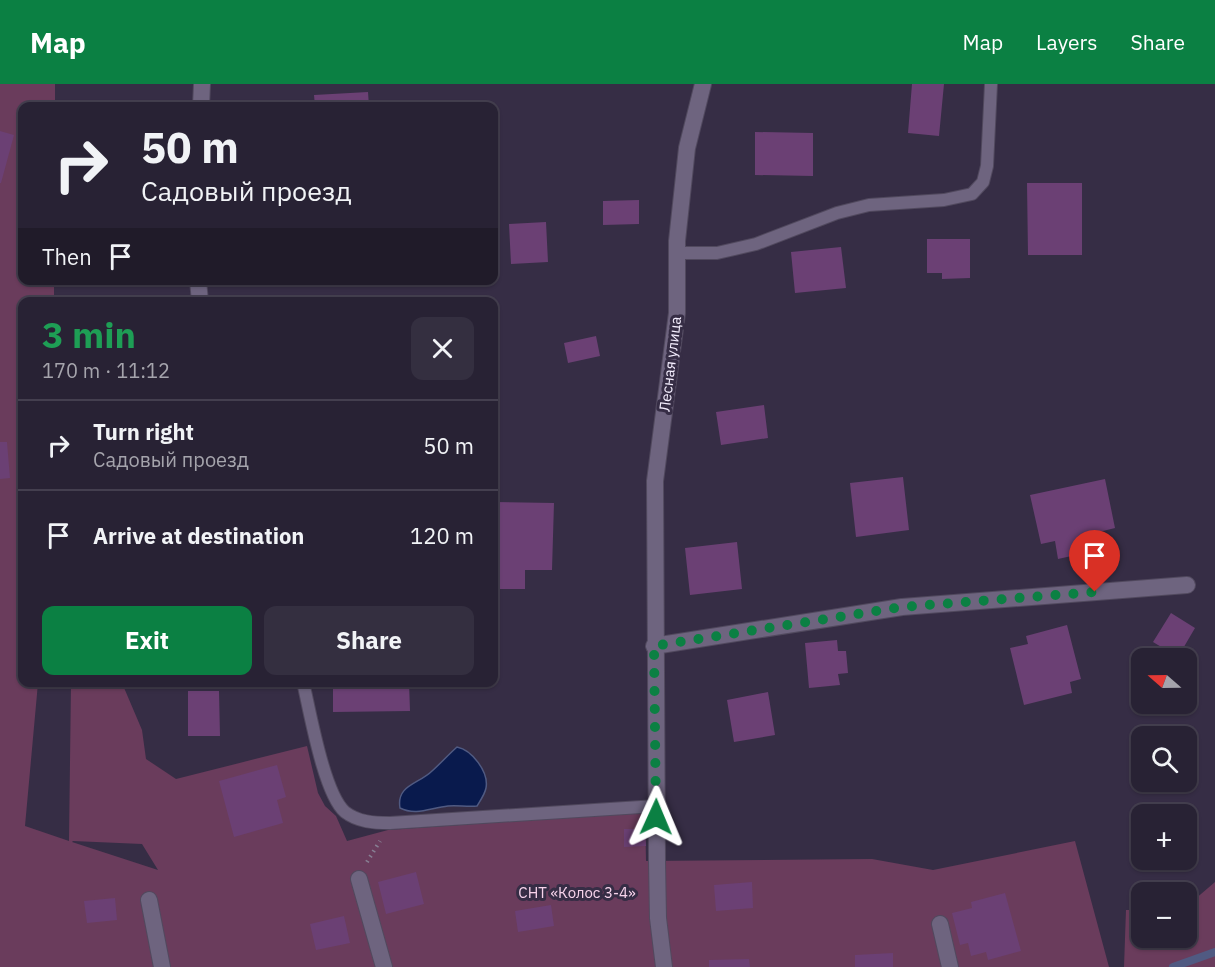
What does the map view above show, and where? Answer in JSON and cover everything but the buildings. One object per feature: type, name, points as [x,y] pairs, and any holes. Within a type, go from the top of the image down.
[{"type":"street","points":[[201,102],[202,84]]},
{"type":"street","name":"Лесная улица","points":[[664,967],[658,918],[654,646],[655,481],[678,313],[677,241],[687,148],[703,84]]},
{"type":"street","points":[[654,646],[902,607],[1187,585]]},
{"type":"street","points":[[359,879],[384,967]]},
{"type":"street","points":[[149,900],[162,967]]},
{"type":"street","points":[[940,924],[950,967]]},
{"type":"lane","points":[[678,253],[717,253],[756,244],[828,215],[869,205],[944,200],[972,194],[983,182],[987,166],[991,84]]},
{"type":"lane","points":[[304,687],[328,784],[344,811],[364,822],[657,806]]},
{"type":"path","points":[[359,879],[380,840],[376,823]]},
{"type":"green space","name":"СНТ «Колос 3-4»","points":[[0,84],[55,84],[55,102],[18,102],[18,285],[54,285],[54,297],[18,297],[18,687],[38,687],[25,826],[69,841],[71,687],[124,687],[142,730],[146,759],[176,779],[307,746],[318,793],[325,806],[336,816],[347,841],[388,830],[645,812],[646,861],[872,859],[933,870],[1075,841],[1109,967],[0,967]],"holes":[[[72,842],[142,844],[158,870]]]},
{"type":"green space","points":[[1215,882],[1215,967],[1124,967],[1126,910],[1131,910],[1131,948],[1197,948],[1197,897]]},
{"type":"water","points":[[457,747],[474,757],[485,775],[485,790],[477,806],[448,806],[417,811],[400,808],[401,794],[427,775]]},
{"type":"waterway","points":[[1173,967],[1215,952]]},
{"type":"route","points":[[656,817],[654,646],[902,607],[1095,592]]}]
